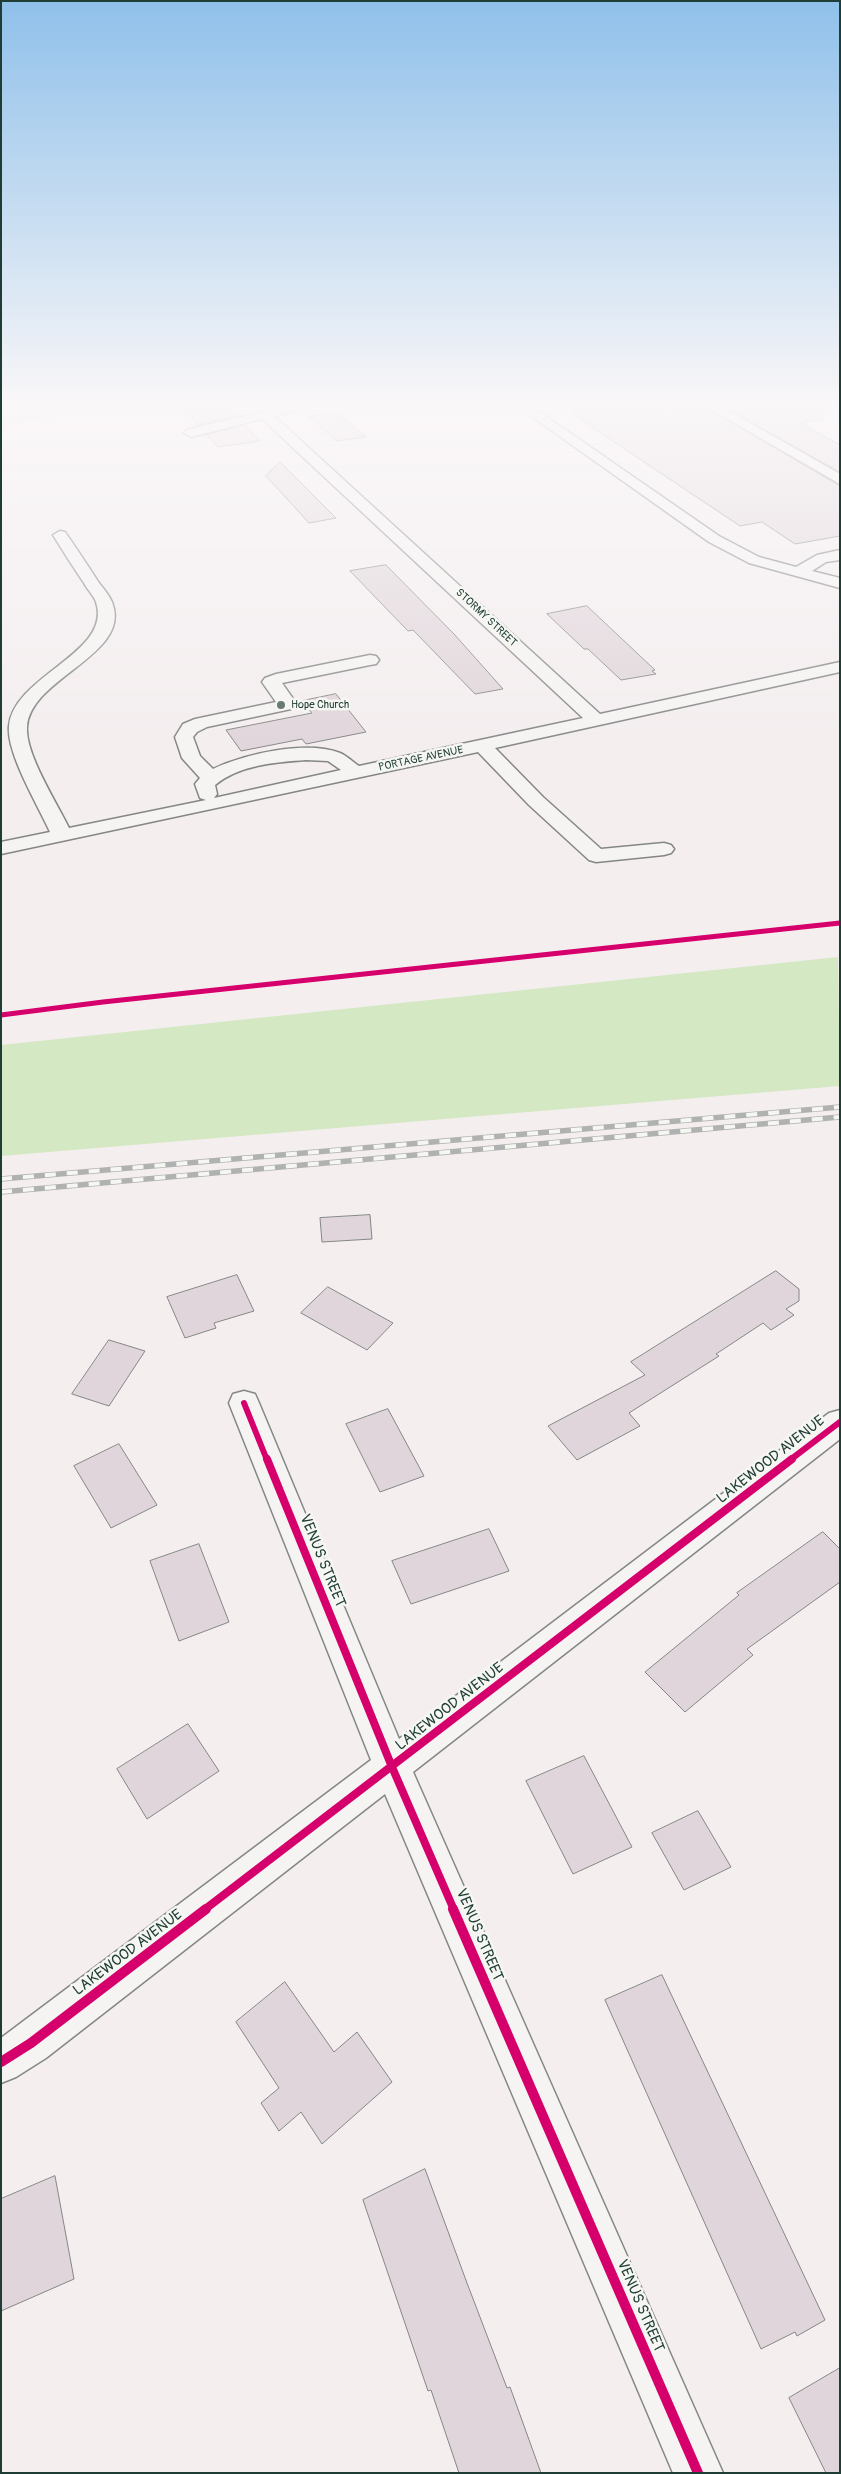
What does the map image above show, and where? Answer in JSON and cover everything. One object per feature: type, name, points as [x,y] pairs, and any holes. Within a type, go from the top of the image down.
[{"type":"street","name":"STORMY STREET","points":[[381,521],[596,720]]},
{"type":"street","points":[[689,521],[714,539],[754,560],[840,583]]},
{"type":"street","points":[[60,535],[104,602],[107,614],[106,625],[98,639],[35,692],[23,708],[18,725],[20,742],[25,755],[62,835]]},
{"type":"street","points":[[798,572],[822,558],[840,555]]},
{"type":"street","points":[[210,777],[191,758],[184,737],[190,728],[201,723],[285,705],[285,700],[271,682],[276,679],[370,660]]},
{"type":"street","name":"PORTAGE AVENUE","points":[[1,848],[356,773],[840,667]]},
{"type":"street","points":[[482,745],[536,801],[596,856],[664,849]]},
{"type":"street","points":[[211,804],[205,784],[210,777],[230,768],[304,754],[334,757],[356,773]]},
{"type":"street","name":"VENUS STREET","points":[[244,1403],[392,1767],[698,2473]]},
{"type":"street","name":"LAKEWOOD AVENUE","points":[[1,2062],[31,2043],[840,1422]]},
{"type":"green space","points":[[838,957],[840,1086],[1,1156],[1,1045]]},
{"type":"building","points":[[733,521],[840,521],[840,536],[795,544],[762,522],[740,526]]},
{"type":"building","points":[[386,565],[454,634],[503,689],[475,694],[413,630],[408,631],[350,571]]},
{"type":"building","points":[[587,606],[655,670],[652,671],[656,674],[621,680],[547,614]]},
{"type":"building","points":[[336,694],[366,732],[306,744],[302,739],[241,751],[226,730],[312,713],[302,701]]},
{"type":"building","points":[[370,1215],[372,1239],[322,1242],[320,1218]]},
{"type":"building","points":[[776,1271],[799,1289],[799,1301],[786,1309],[794,1315],[771,1330],[763,1323],[716,1354],[719,1356],[629,1413],[640,1426],[577,1460],[548,1426],[645,1375],[631,1362]]},
{"type":"building","points":[[237,1275],[254,1311],[214,1323],[216,1328],[185,1338],[167,1297]]},
{"type":"building","points":[[328,1287],[393,1323],[367,1350],[301,1313]]},
{"type":"building","points":[[109,1340],[145,1351],[109,1406],[72,1394]]},
{"type":"building","points":[[388,1409],[424,1476],[380,1492],[346,1424]]},
{"type":"building","points":[[119,1444],[157,1505],[111,1528],[74,1466]]},
{"type":"building","points":[[489,1529],[509,1571],[411,1604],[392,1561]]},
{"type":"building","points":[[823,1532],[840,1549],[840,1582],[747,1649],[753,1655],[685,1712],[645,1672],[739,1595],[737,1593]]},
{"type":"building","points":[[199,1544],[229,1622],[179,1641],[150,1561]]},
{"type":"building","points":[[188,1724],[219,1771],[147,1819],[117,1769]]},
{"type":"building","points":[[584,1756],[632,1847],[573,1874],[526,1781]]},
{"type":"building","points":[[698,1811],[731,1867],[684,1890],[652,1833]]},
{"type":"building","points":[[662,1975],[825,2320],[797,2336],[795,2332],[761,2349],[605,2000]]},
{"type":"building","points":[[285,1982],[334,2052],[357,2032],[392,2082],[322,2144],[301,2112],[279,2131],[261,2103],[279,2088],[236,2022]]},
{"type":"building","points":[[425,2169],[507,2388],[510,2387],[541,2473],[459,2473],[431,2390],[428,2391],[363,2200]]},
{"type":"building","points":[[55,2176],[74,2279],[1,2311],[1,2199]]},
{"type":"building","points":[[840,2368],[840,2473],[826,2473],[789,2398]]},
{"type":"railway","points":[[1,1179],[840,1107]]},
{"type":"railway","points":[[1,1192],[840,1117]]},
{"type":"cycle path","points":[[1,1015],[103,1002],[840,923]]},
{"type":"cycle path","points":[[244,1403],[392,1767],[698,2473]]},
{"type":"cycle path","points":[[1,2062],[31,2043],[840,1422]]},
{"type":"place","name":"Hope Church","points":[[281,705]]}]
